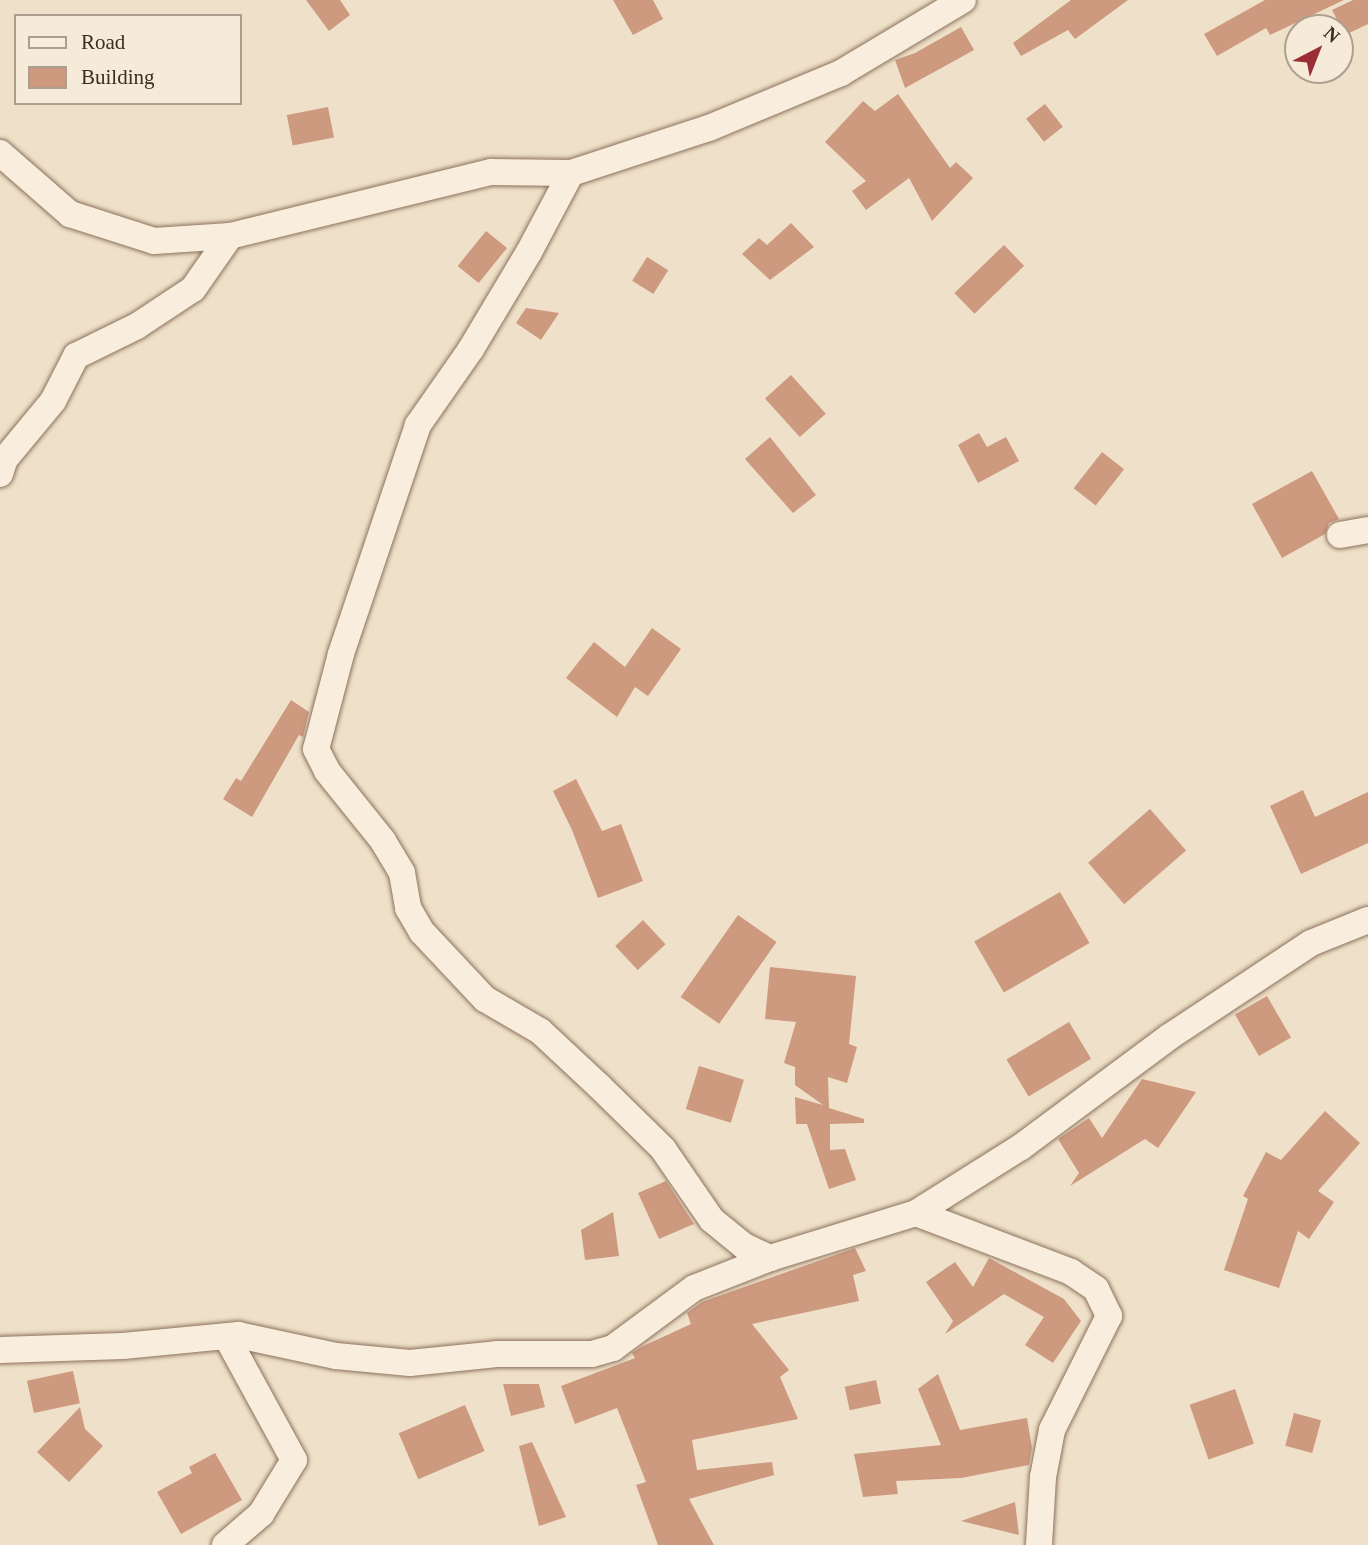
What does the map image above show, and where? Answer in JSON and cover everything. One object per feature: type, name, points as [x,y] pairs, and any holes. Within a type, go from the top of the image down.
[{"type":"street","points":[[0,153],[70,214],[154,241],[230,236],[491,172],[571,173],[709,128],[841,73],[963,0]]},
{"type":"street","points":[[571,173],[529,252],[477,338],[418,425],[341,654],[316,749],[327,771],[383,841],[402,873],[408,908],[422,932],[485,999],[540,1031],[663,1149],[712,1220],[744,1246],[770,1258]]},
{"type":"street","points":[[0,474],[5,459],[53,401],[76,356],[137,326],[193,289],[230,236]]},
{"type":"street","points":[[1340,535],[1368,530]]},
{"type":"street","points":[[0,1350],[123,1346],[238,1335],[336,1356],[410,1363],[497,1354],[592,1354],[628,1340],[694,1288],[770,1258],[916,1213],[1021,1147],[1169,1037],[1311,943],[1368,920]]},
{"type":"street","points":[[916,1213],[1071,1272],[1096,1289],[1109,1316],[1052,1430],[1043,1477],[1039,1545]]},
{"type":"street","points":[[225,1545],[261,1514],[294,1460],[226,1336]]},
{"type":"building","points":[[306,0],[340,0],[350,15],[329,31]]},
{"type":"building","points":[[613,0],[653,0],[663,19],[633,35]]},
{"type":"building","points":[[1071,0],[1128,0],[1075,39],[1068,30],[1021,56],[1013,43]]},
{"type":"building","points":[[1265,0],[1344,0],[1314,14],[1284,14],[1284,28],[1270,35],[1266,28],[1217,56],[1204,34]]},
{"type":"building","points":[[1353,0],[1368,0],[1368,24],[1354,31],[1354,14],[1334,14],[1332,10]]},
{"type":"building","points":[[961,27],[974,50],[905,88],[895,60],[915,53]]},
{"type":"building","points":[[898,94],[950,168],[956,162],[973,178],[932,221],[909,178],[866,210],[852,191],[866,181],[825,142],[863,101],[875,111]]},
{"type":"building","points":[[1045,104],[1063,127],[1044,142],[1026,119]]},
{"type":"building","points":[[328,107],[334,137],[293,145],[287,115]]},
{"type":"building","points":[[791,223],[814,247],[770,280],[742,254],[759,238],[767,245]]},
{"type":"building","points":[[486,231],[507,248],[479,283],[458,266]]},
{"type":"building","points":[[1004,245],[1024,266],[975,314],[954,293]]},
{"type":"building","points":[[647,257],[668,270],[653,294],[632,281]]},
{"type":"building","points":[[526,308],[559,313],[541,340],[516,323]]},
{"type":"building","points":[[791,375],[826,414],[800,437],[765,398]]},
{"type":"building","points":[[979,433],[987,447],[1006,437],[1019,461],[978,483],[958,445]]},
{"type":"building","points":[[770,437],[816,495],[793,513],[745,459]]},
{"type":"building","points":[[1102,452],[1124,469],[1096,505],[1074,488]]},
{"type":"building","points":[[1312,471],[1339,519],[1329,523],[1325,534],[1282,558],[1252,504]]},
{"type":"building","points":[[652,628],[681,649],[648,696],[635,687],[617,717],[566,678],[594,642],[625,667]]},
{"type":"building","points":[[291,700],[309,712],[303,737],[299,735],[252,817],[223,799],[236,778],[241,781]]},
{"type":"building","points":[[576,779],[602,831],[621,824],[643,881],[598,898],[572,830],[553,791]]},
{"type":"building","points":[[1303,790],[1315,817],[1368,792],[1368,843],[1301,874],[1270,806]]},
{"type":"building","points":[[1150,809],[1186,851],[1124,904],[1088,863]]},
{"type":"building","points":[[1060,892],[1090,943],[1004,993],[974,941]]},
{"type":"building","points":[[738,915],[777,942],[719,1024],[681,997]]},
{"type":"building","points":[[643,920],[666,944],[638,970],[615,946]]},
{"type":"building","points":[[770,967],[856,976],[849,1044],[857,1047],[847,1083],[828,1077],[829,1108],[864,1119],[864,1123],[830,1124],[830,1150],[845,1149],[856,1180],[829,1189],[807,1124],[796,1124],[795,1097],[823,1105],[795,1085],[795,1067],[784,1063],[796,1022],[765,1019]]},
{"type":"building","points":[[1267,996],[1291,1038],[1259,1056],[1235,1014]]},
{"type":"building","points":[[1069,1022],[1091,1059],[1029,1096],[1006,1060]]},
{"type":"building","points":[[699,1066],[744,1080],[731,1123],[686,1109]]},
{"type":"building","points":[[1142,1079],[1196,1092],[1158,1148],[1145,1139],[1070,1186],[1079,1173],[1058,1139],[1089,1118],[1102,1138]]},
{"type":"building","points":[[1325,1111],[1360,1143],[1318,1191],[1334,1202],[1309,1239],[1298,1231],[1279,1288],[1224,1270],[1248,1199],[1243,1196],[1266,1152],[1281,1160]]},
{"type":"building","points":[[666,1181],[694,1224],[659,1239],[638,1193]]},
{"type":"building","points":[[613,1212],[619,1256],[585,1260],[581,1230]]},
{"type":"building","points":[[855,1248],[866,1271],[853,1275],[859,1301],[752,1324],[789,1370],[780,1377],[798,1419],[692,1440],[697,1470],[772,1462],[774,1475],[689,1499],[714,1545],[658,1545],[636,1485],[646,1482],[617,1408],[575,1424],[561,1386],[635,1358],[632,1353],[641,1347],[691,1324],[687,1313],[702,1302]]},
{"type":"building","points":[[989,1258],[1064,1299],[1081,1321],[1053,1363],[1025,1345],[1044,1317],[1004,1294],[945,1334],[953,1321],[926,1282],[955,1262],[973,1287]]},
{"type":"building","points":[[73,1371],[80,1403],[34,1413],[27,1381]]},
{"type":"building","points":[[938,1374],[960,1430],[1027,1418],[1032,1448],[1029,1465],[961,1478],[896,1481],[898,1494],[863,1497],[854,1454],[941,1445],[918,1389]]},
{"type":"building","points":[[876,1380],[881,1403],[850,1410],[845,1387]]},
{"type":"building","points":[[503,1384],[539,1384],[545,1407],[511,1416]]},
{"type":"building","points":[[1235,1389],[1254,1444],[1208,1459],[1190,1405]]},
{"type":"building","points":[[465,1405],[485,1451],[418,1479],[399,1433]]},
{"type":"building","points":[[80,1407],[85,1429],[103,1446],[69,1482],[37,1452]]},
{"type":"building","points":[[1294,1413],[1321,1420],[1312,1453],[1285,1446]]},
{"type":"building","points":[[532,1442],[566,1517],[539,1526],[519,1446]]},
{"type":"building","points":[[215,1453],[242,1500],[181,1534],[157,1492],[192,1473],[189,1467]]},
{"type":"building","points":[[1015,1502],[1019,1535],[961,1521]]}]
